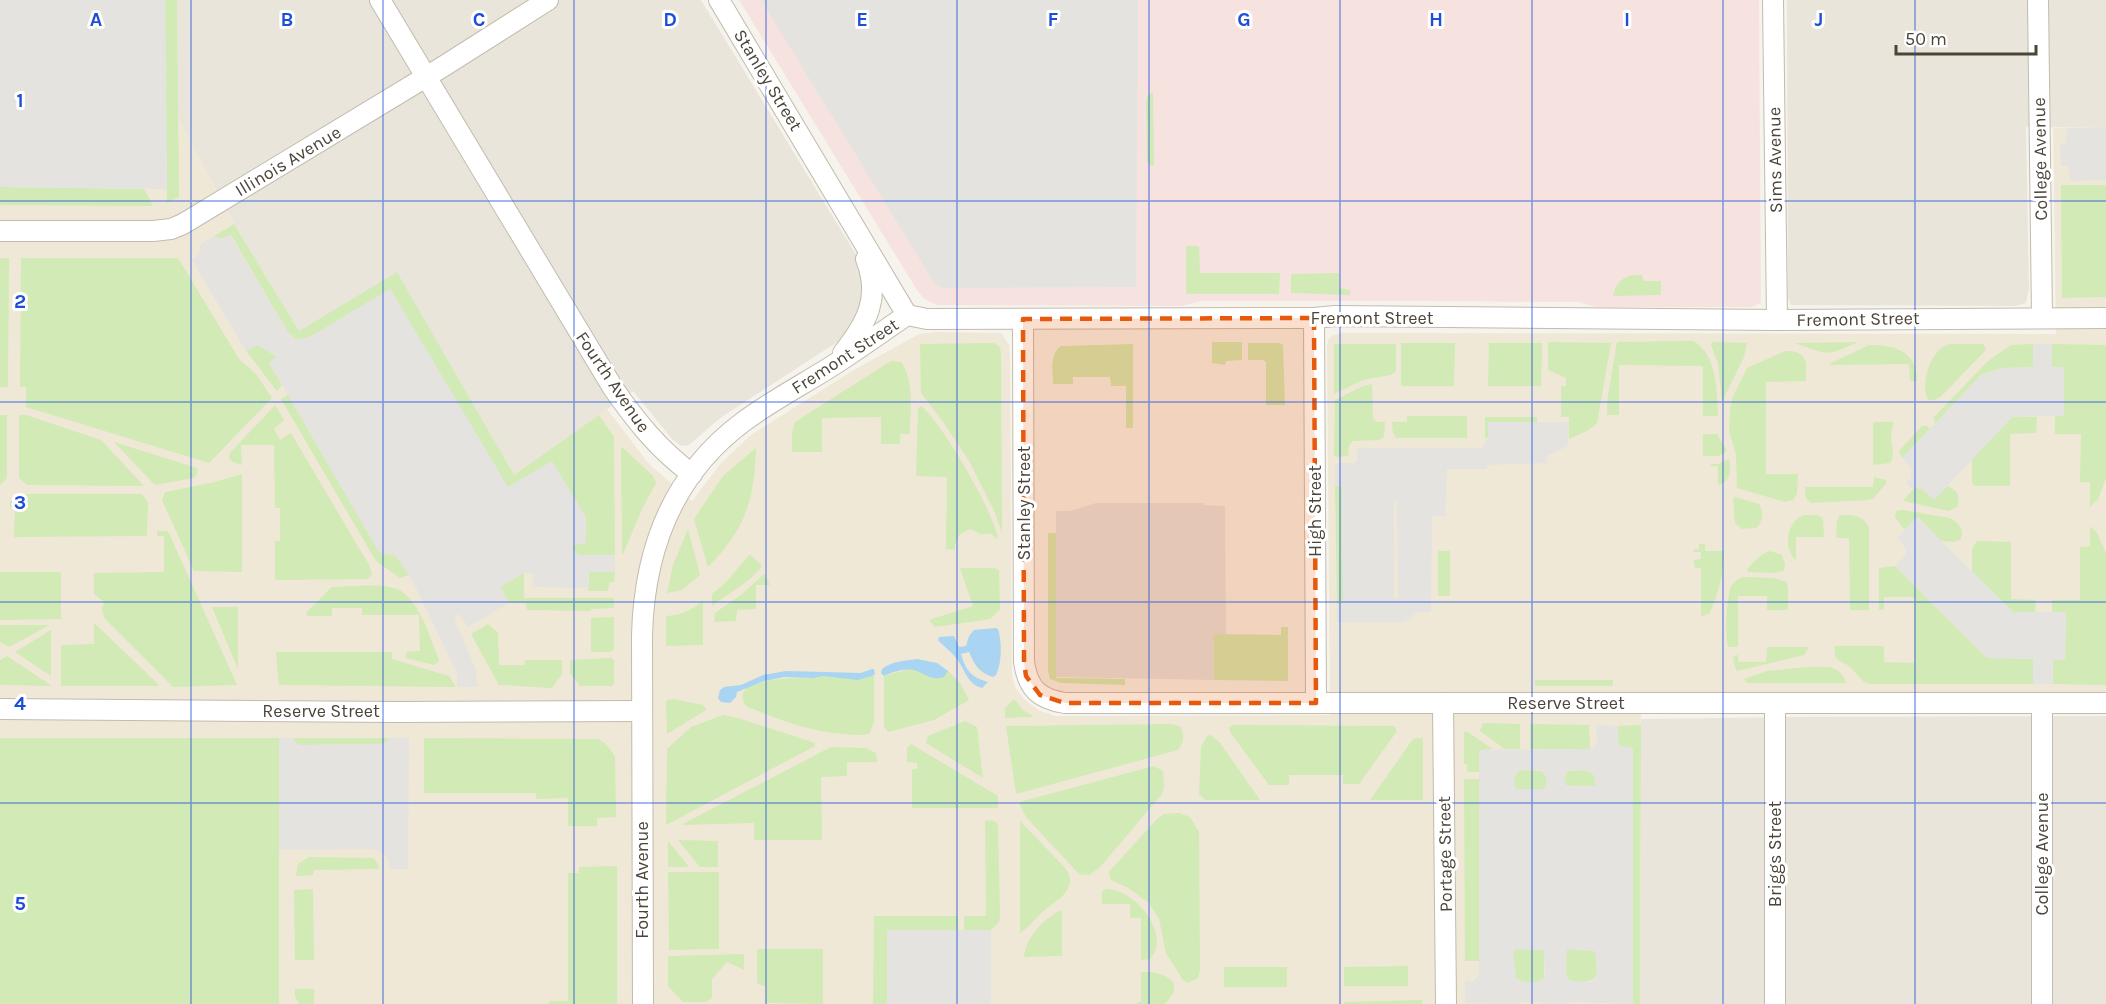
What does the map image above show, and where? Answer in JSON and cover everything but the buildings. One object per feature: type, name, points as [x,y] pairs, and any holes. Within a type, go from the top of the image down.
[{"type":"street","name":"Fourth Avenue","points":[[380,0],[613,388],[652,440],[692,474],[679,491],[657,538],[642,606],[643,1004]]},
{"type":"street","name":"Illinois Avenue","points":[[0,231],[171,229],[194,218],[548,0]]},
{"type":"street","name":"Stanley Street","points":[[719,0],[907,315]]},
{"type":"street","name":"Sims Avenue","points":[[1773,0],[1777,320]]},
{"type":"street","name":"College Avenue","points":[[2038,0],[2042,317]]},
{"type":"street","points":[[832,366],[863,324],[870,309],[873,291],[870,268],[852,223]]},
{"type":"street","name":"Fremont Street","points":[[692,474],[713,449],[742,423],[907,315],[927,319],[1314,318],[1335,316],[1777,320],[2106,318]]},
{"type":"street","name":"High Street","points":[[1314,318],[1317,703]]},
{"type":"street","name":"Stanley Street","points":[[1023,319],[1024,662],[1026,676],[1032,686]]},
{"type":"street","name":"Reserve Street","points":[[1032,686],[1052,701],[1065,703],[2106,703]]},
{"type":"street","name":"Portage Street","points":[[1443,703],[1446,1004]]},
{"type":"street","name":"Briggs Street","points":[[1775,704],[1775,1004]]},
{"type":"street","name":"College Avenue","points":[[2042,704],[2043,1004]]},
{"type":"street","name":"Reserve Street","points":[[0,709],[642,711]]},
{"type":"highlighted area","points":[[1314,318],[1316,703],[1065,703],[1040,695],[1026,676],[1024,662],[1023,319]]},
{"type":"shaded area","points":[[0,0],[177,0],[178,118],[234,224],[299,331],[397,272],[514,475],[607,409],[649,464],[692,501],[721,463],[751,435],[852,371],[910,339],[920,334],[937,332],[1001,333],[1009,345],[1010,356],[1012,677],[1016,689],[1024,699],[1040,711],[1056,716],[1330,715],[1327,346],[1329,338],[1333,335],[1343,333],[2056,334],[2053,128],[2106,128],[2106,692],[1641,692],[1640,1004],[0,1004]]},
{"type":"shaded area","points":[[0,0],[165,0],[167,189],[0,187]]},
{"type":"shaded area","points":[[177,0],[701,0],[861,263],[865,273],[861,313],[845,337],[720,418],[689,445],[681,446],[672,439],[633,391],[514,475],[397,273],[299,331],[234,224],[178,118]]},
{"type":"shaded area","points":[[739,0],[1759,0],[1761,303],[1752,307],[1595,307],[1579,302],[1410,301],[1201,301],[1181,306],[937,305],[924,299],[917,290]]},
{"type":"shaded area","points":[[761,0],[1138,0],[1136,287],[941,288],[935,284]]},
{"type":"shaded area","points":[[1787,0],[2106,0],[2106,128],[2026,127],[2029,289],[2026,303],[2015,306],[1791,305],[1788,297]]},
{"type":"shaded area","points":[[2067,128],[2106,128],[2106,180],[2070,181],[2069,168],[2061,166],[2060,145],[2066,143]]},
{"type":"shaded area","points":[[230,235],[288,332],[297,340],[310,337],[390,289],[508,487],[552,461],[586,517],[586,543],[573,545],[574,552],[580,555],[615,555],[615,572],[589,572],[589,588],[533,587],[533,573],[523,573],[500,587],[509,603],[468,627],[460,615],[456,615],[455,620],[476,670],[477,687],[457,687],[457,673],[414,584],[396,556],[379,552],[269,362],[277,357],[257,345],[246,351],[192,260],[200,253],[199,246],[207,240],[214,236],[221,239]]},
{"type":"shaded area","points":[[2033,344],[2052,344],[2052,367],[2064,367],[2064,416],[2012,417],[1934,500],[1921,488],[1912,489],[1906,483],[1911,478],[1911,469],[1902,458],[1981,375],[2003,368],[2033,367]]},
{"type":"shaded area","points":[[1488,422],[1569,422],[1568,446],[1547,456],[1547,463],[1487,465],[1487,469],[1447,469],[1445,516],[1432,516],[1431,612],[1417,612],[1405,622],[1337,622],[1337,604],[1341,604],[1343,600],[1342,489],[1341,486],[1335,486],[1335,463],[1355,463],[1357,448],[1482,448],[1488,438]],"holes":[[[1394,500],[1397,502],[1398,597],[1396,598],[1394,597]]]},
{"type":"shaded area","points":[[1096,503],[1203,503],[1203,505],[1225,506],[1226,634],[1214,634],[1214,680],[1056,677],[1056,511],[1070,511]]},
{"type":"shaded area","points":[[1917,517],[2013,612],[2066,612],[2065,660],[2053,660],[2053,684],[2033,684],[2033,659],[1987,658],[1895,566],[1905,556],[1906,551],[1897,538]]},
{"type":"shaded area","points":[[2106,716],[2106,1004],[1640,1004],[1641,719]]},
{"type":"shaded area","points":[[1596,725],[1618,726],[1620,746],[1633,748],[1633,1004],[1465,1003],[1465,981],[1474,981],[1479,975],[1479,750],[1591,749],[1597,742]],"holes":[[[1526,769],[1539,770],[1545,774],[1547,781],[1544,789],[1516,789],[1514,781],[1518,772]],[[1571,770],[1590,771],[1595,777],[1595,786],[1567,787],[1564,778]],[[1516,949],[1544,950],[1544,979],[1538,982],[1523,982],[1516,978],[1513,952]],[[1567,949],[1595,951],[1597,974],[1594,980],[1590,982],[1572,981],[1566,975]]]},
{"type":"shaded area","points":[[279,738],[294,738],[299,745],[384,744],[389,738],[409,738],[408,869],[390,869],[387,857],[380,851],[371,849],[279,850]]},
{"type":"shaded area","points":[[887,930],[991,930],[991,1004],[887,1004]]},
{"type":"green space","points":[[165,0],[177,0],[179,197],[167,203]]},
{"type":"green space","points":[[1153,92],[1154,166],[1148,164],[1147,161],[1146,100]]},
{"type":"green space","points":[[2061,185],[2106,185],[2106,297],[2062,298]]},
{"type":"green space","points":[[0,187],[144,189],[153,206],[0,205]]},
{"type":"green space","points":[[234,224],[299,331],[397,272],[514,475],[599,415],[614,437],[615,555],[580,555],[574,552],[573,545],[586,543],[586,517],[508,488],[390,289],[310,337],[297,340],[288,332],[231,235],[221,239],[214,236]]},
{"type":"green space","points":[[1186,246],[1199,246],[1200,273],[1280,273],[1279,294],[1186,294]]},
{"type":"green space","points":[[0,258],[9,258],[8,387],[0,387]]},
{"type":"green space","points":[[21,258],[178,258],[239,359],[256,374],[272,398],[209,463],[26,407],[26,387],[20,387]]},
{"type":"green space","points":[[1339,273],[1339,288],[1350,290],[1350,295],[1291,293],[1291,274]]},
{"type":"green space","points":[[1632,275],[1642,275],[1644,281],[1661,281],[1661,295],[1613,296],[1619,282]]},
{"type":"green space","points":[[1693,341],[1707,354],[1711,364],[1716,385],[1718,416],[1703,416],[1703,366],[1619,365],[1619,415],[1607,415],[1617,342]]},
{"type":"green space","points":[[1212,342],[1242,342],[1242,360],[1226,361],[1225,365],[1212,363]]},
{"type":"green space","points":[[1548,342],[1611,343],[1597,423],[1587,431],[1569,439],[1569,417],[1561,417],[1561,386],[1566,386],[1566,378],[1548,370]]},
{"type":"green space","points":[[1713,342],[1747,343],[1744,357],[1722,402],[1718,363],[1711,345]]},
{"type":"green space","points":[[1858,342],[1826,353],[1795,343]]},
{"type":"green space","points":[[994,343],[1000,347],[1001,354],[1002,533],[995,513],[969,461],[921,393],[920,344]]},
{"type":"green space","points":[[1248,343],[1280,343],[1283,345],[1285,405],[1266,405],[1266,362],[1248,360]]},
{"type":"green space","points":[[1401,343],[1455,343],[1454,386],[1401,386]]},
{"type":"green space","points":[[1489,343],[1542,343],[1541,386],[1488,386]]},
{"type":"green space","points":[[1133,344],[1133,428],[1126,428],[1126,386],[1111,386],[1110,377],[1073,377],[1073,384],[1053,384],[1053,358],[1061,346]]},
{"type":"green space","points":[[1334,344],[1396,344],[1396,371],[1391,375],[1363,380],[1334,394]]},
{"type":"green space","points":[[1951,344],[1982,344],[1986,350],[1940,397],[1928,400],[1925,384],[1929,366],[1938,351]]},
{"type":"green space","points":[[2033,344],[2033,367],[2003,368],[1981,375],[1935,424],[1934,417],[1988,361],[2012,345]]},
{"type":"green space","points":[[2052,344],[2106,345],[2106,478],[2098,499],[2090,507],[2090,482],[2080,482],[2081,434],[2055,434],[2055,416],[2064,416],[2064,367],[2052,367]]},
{"type":"green space","points":[[257,345],[278,357],[269,363],[282,385],[277,391],[246,351]]},
{"type":"green space","points":[[1869,345],[1896,348],[1909,356],[1916,371],[1917,381],[1910,381],[1909,364],[1830,365]]},
{"type":"green space","points":[[1785,351],[1802,355],[1806,363],[1806,381],[1766,382],[1766,474],[1798,474],[1797,494],[1793,500],[1785,502],[1737,488],[1736,455],[1729,431],[1733,396],[1747,368]]},
{"type":"green space","points":[[891,361],[901,362],[910,388],[910,434],[900,434],[900,444],[881,444],[881,417],[822,418],[822,452],[792,452],[792,433],[795,422]]},
{"type":"green space","points":[[1372,384],[1373,418],[1376,422],[1385,422],[1384,437],[1379,440],[1353,441],[1349,445],[1348,456],[1336,457],[1334,455],[1335,400]]},
{"type":"green space","points":[[288,395],[379,552],[396,556],[409,575],[400,578],[376,561],[281,399]]},
{"type":"green space","points":[[275,405],[284,420],[274,429],[280,440],[291,433],[369,565],[372,574],[368,579],[275,580],[275,541],[280,541],[280,508],[275,508],[274,445],[241,445],[242,465],[229,458],[230,453]]},
{"type":"green space","points":[[921,406],[941,430],[966,469],[988,510],[998,539],[991,534],[980,534],[970,529],[959,535],[955,550],[946,549],[947,477],[916,476],[918,408]]},
{"type":"green space","points":[[0,415],[7,415],[7,478],[0,485]]},
{"type":"green space","points":[[19,415],[26,415],[101,440],[144,486],[27,485],[19,478]]},
{"type":"green space","points":[[1407,416],[1467,416],[1467,438],[1396,438],[1392,422],[1407,422]]},
{"type":"green space","points":[[1485,417],[1537,417],[1537,422],[1488,422],[1488,438],[1485,438]]},
{"type":"green space","points":[[2012,417],[2037,417],[2036,433],[2010,434],[2010,486],[1975,486],[1972,483],[1972,459]]},
{"type":"green space","points":[[1873,422],[1893,422],[1891,438],[1893,454],[1890,463],[1873,465]]},
{"type":"green space","points":[[1922,426],[1930,429],[1902,458],[1899,451]]},
{"type":"green space","points":[[1703,434],[1717,434],[1727,451],[1718,456],[1703,456]]},
{"type":"green space","points":[[114,442],[197,468],[197,474],[194,478],[155,485]]},
{"type":"green space","points":[[623,448],[653,476],[656,483],[623,554],[621,449]]},
{"type":"green space","points":[[756,448],[753,483],[746,513],[731,539],[708,567],[694,519],[723,476]]},
{"type":"green space","points":[[1729,459],[1728,478],[1718,485],[1718,466],[1711,466],[1711,464],[1718,464]]},
{"type":"green space","points":[[242,474],[242,572],[194,571],[162,500],[165,492]]},
{"type":"green space","points":[[1874,477],[1886,480],[1886,483],[1874,498],[1868,500],[1811,503],[1806,498],[1805,487],[1873,487]]},
{"type":"green space","points":[[1335,486],[1342,489],[1343,600],[1341,604],[1337,604]]},
{"type":"green space","points":[[1948,486],[1959,497],[1957,507],[1949,511],[1903,501],[1915,487],[1925,490],[1934,499]]},
{"type":"green space","points":[[19,494],[142,494],[148,502],[147,536],[14,537],[15,508],[10,507],[10,502]]},
{"type":"green space","points":[[1735,497],[1759,504],[1762,517],[1756,528],[1742,529],[1735,523],[1733,499]]},
{"type":"green space","points":[[1896,511],[1950,518],[1960,527],[1961,539],[1954,542],[1941,541],[1918,517],[1905,530],[1895,517]]},
{"type":"green space","points":[[1804,515],[1817,515],[1823,518],[1824,537],[1796,537],[1796,561],[1789,549],[1788,535],[1793,523]]},
{"type":"green space","points":[[1840,515],[1857,516],[1869,527],[1869,610],[1850,610],[1849,538],[1836,538],[1837,521]]},
{"type":"green space","points":[[2090,526],[2097,533],[2106,553],[2106,685],[2053,684],[2053,660],[2065,659],[2066,613],[2052,612],[2052,600],[2080,600],[2080,547],[2090,546]]},
{"type":"green space","points":[[688,529],[700,575],[682,590],[667,593],[673,565]]},
{"type":"green space","points":[[157,531],[168,531],[237,685],[173,687],[104,618],[102,609],[104,602],[94,594],[94,573],[164,572],[164,536],[157,536]]},
{"type":"green space","points":[[1048,533],[1056,533],[1056,678],[1125,679],[1125,685],[1061,683],[1050,679],[1048,671]]},
{"type":"green space","points":[[1977,541],[2011,542],[2011,599],[2036,600],[2035,612],[2013,612],[1972,572],[1972,549]]},
{"type":"green space","points":[[1699,544],[1705,544],[1705,551],[1724,551],[1718,591],[1709,614],[1701,616],[1701,568],[1695,568],[1694,560],[1701,559],[1701,552],[1694,552],[1694,549],[1699,549]]},
{"type":"green space","points":[[1438,551],[1450,551],[1450,596],[1438,596]]},
{"type":"green space","points":[[1770,551],[1782,555],[1785,564],[1784,571],[1748,572],[1747,570],[1754,561]]},
{"type":"green space","points":[[750,554],[762,566],[745,583],[712,606],[712,594],[726,582]]},
{"type":"green space","points":[[1895,566],[1987,658],[2033,659],[2033,684],[1869,684],[1849,666],[1838,660],[1834,646],[1884,646],[1884,662],[1914,663],[1914,597],[1884,597],[1884,610],[1879,610],[1879,568]]},
{"type":"green space","points":[[960,568],[995,568],[999,571],[1000,609],[990,619],[935,627],[929,620],[973,606]]},
{"type":"green space","points":[[0,572],[61,572],[61,619],[0,620]]},
{"type":"green space","points":[[589,572],[615,572],[614,582],[609,583],[608,591],[588,591]]},
{"type":"green space","points":[[524,573],[524,598],[614,598],[614,608],[591,609],[591,611],[527,610],[526,603],[509,603],[500,587]]},
{"type":"green space","points":[[764,574],[770,585],[756,585],[756,609],[737,610],[736,621],[714,622],[715,613],[742,594]]},
{"type":"green space","points":[[1742,577],[1775,578],[1786,582],[1788,610],[1767,610],[1767,596],[1738,596],[1738,647],[1729,647],[1726,627],[1727,607],[1731,586]]},
{"type":"green space","points":[[380,586],[402,592],[410,598],[422,617],[439,661],[434,665],[406,658],[406,652],[420,651],[419,615],[362,615],[362,608],[332,608],[332,616],[307,616],[307,612],[332,587]]},
{"type":"green space","points":[[703,600],[703,645],[666,646],[666,616],[686,611]]},
{"type":"green space","points":[[212,607],[238,607],[238,669]]},
{"type":"green space","points":[[614,617],[614,649],[611,652],[591,652],[591,618]]},
{"type":"green space","points":[[94,623],[160,686],[61,686],[61,645],[94,644]]},
{"type":"green space","points":[[488,624],[498,633],[499,665],[525,665],[525,660],[562,660],[562,674],[552,688],[499,685],[471,634]]},
{"type":"green space","points":[[0,625],[50,625],[9,647],[0,642]]},
{"type":"green space","points":[[1281,627],[1288,627],[1288,681],[1214,680],[1214,634],[1281,635]]},
{"type":"green space","points":[[51,630],[51,676],[15,652]]},
{"type":"green space","points":[[1767,647],[1809,647],[1804,655],[1737,671],[1733,656],[1738,655],[1738,662],[1766,662]]},
{"type":"green space","points":[[276,652],[392,652],[392,659],[449,676],[456,687],[279,685]]},
{"type":"green space","points":[[7,656],[52,686],[0,685],[0,660]]},
{"type":"green space","points":[[612,658],[614,683],[612,686],[580,686],[570,673],[570,660]]},
{"type":"green space","points":[[1809,667],[1832,668],[1840,672],[1846,683],[1747,683],[1744,679],[1767,671]]},
{"type":"green space","points":[[910,669],[944,677],[948,671],[960,683],[969,700],[934,720],[888,732],[884,726],[884,676]]},
{"type":"green space","points":[[874,675],[874,721],[870,733],[864,735],[819,731],[791,723],[748,707],[743,698],[746,688],[770,680],[828,676],[857,679]]},
{"type":"green space","points":[[1535,680],[1613,680],[1613,686],[1535,686]]},
{"type":"green space","points":[[673,699],[703,705],[706,710],[667,734],[666,702]]},
{"type":"green space","points":[[1014,699],[1023,710],[1033,716],[1005,718],[1005,708]]},
{"type":"green space","points":[[723,715],[815,743],[815,746],[666,825],[667,749],[691,727]]},
{"type":"green space","points":[[965,721],[977,727],[983,778],[926,743],[928,736]]},
{"type":"green space","points":[[1483,723],[1520,724],[1520,749],[1505,749],[1480,731]]},
{"type":"green space","points":[[1172,724],[1181,727],[1182,730],[1182,742],[1178,750],[1016,794],[1006,726]]},
{"type":"green space","points":[[1530,724],[1589,725],[1590,749],[1530,749]]},
{"type":"green space","points":[[1233,725],[1394,726],[1397,731],[1359,784],[1343,784],[1343,775],[1289,775],[1289,785],[1269,785],[1230,732],[1229,728]]},
{"type":"green space","points":[[1641,725],[1640,1004],[1633,1004],[1633,749],[1620,746],[1618,726]]},
{"type":"green space","points":[[1466,731],[1493,749],[1479,750],[1479,772],[1467,772],[1467,764],[1464,764],[1464,733]]},
{"type":"green space","points":[[1211,735],[1220,743],[1260,800],[1205,800],[1199,794],[1201,747],[1207,736]]},
{"type":"green space","points":[[0,738],[279,738],[279,1004],[0,1004]]},
{"type":"green space","points":[[294,738],[389,738],[384,744],[299,745]]},
{"type":"green space","points":[[424,738],[598,739],[605,743],[615,756],[616,817],[597,818],[597,826],[568,826],[568,798],[536,799],[536,793],[424,793]]},
{"type":"green space","points":[[1422,738],[1423,741],[1423,800],[1370,800],[1413,739]]},
{"type":"green space","points":[[911,744],[998,796],[998,808],[912,808],[912,769],[917,769],[917,763],[907,762],[907,748]]},
{"type":"green space","points":[[831,747],[866,748],[876,753],[877,762],[847,762],[847,776],[821,777],[822,840],[754,840],[754,823],[681,825]]},
{"type":"green space","points":[[1154,766],[1163,771],[1162,794],[1100,867],[1089,875],[1079,874],[1026,817],[1019,803],[1023,801]]},
{"type":"green space","points":[[1522,770],[1542,771],[1546,776],[1547,784],[1544,789],[1516,789],[1514,778]]},
{"type":"green space","points":[[1587,770],[1595,775],[1595,786],[1565,786],[1564,778],[1568,771]]},
{"type":"green space","points":[[1464,779],[1479,779],[1479,961],[1465,961]]},
{"type":"green space","points":[[1179,813],[1190,817],[1199,832],[1200,970],[1198,978],[1188,983],[1183,980],[1166,953],[1159,919],[1149,903],[1130,889],[1111,880],[1109,872],[1157,819],[1164,814]]},
{"type":"green space","points":[[985,820],[995,821],[998,824],[999,922],[991,930],[964,930],[964,916],[986,916]]},
{"type":"green space","points":[[1020,821],[1065,868],[1070,882],[1064,894],[1020,933]]},
{"type":"green space","points":[[678,840],[718,841],[718,867],[700,867]]},
{"type":"green space","points":[[668,841],[689,867],[668,867]]},
{"type":"green space","points":[[309,857],[373,858],[379,869],[314,870],[313,875],[296,876],[298,864]]},
{"type":"green space","points":[[617,866],[617,1004],[549,1004],[549,1001],[568,1001],[568,873],[579,873],[579,867]]},
{"type":"green space","points":[[668,872],[719,872],[719,949],[669,950]]},
{"type":"green space","points":[[313,889],[314,960],[295,960],[294,890]]},
{"type":"green space","points":[[1106,889],[1128,896],[1138,904],[1154,926],[1157,938],[1156,949],[1150,959],[1141,960],[1141,918],[1130,918],[1130,904],[1102,904],[1102,892]]},
{"type":"green space","points":[[1062,910],[1062,956],[1024,957],[1028,943],[1037,929]]},
{"type":"green space","points":[[874,916],[958,916],[958,930],[887,930],[887,1004],[873,1004]]},
{"type":"green space","points":[[757,949],[823,949],[823,1004],[765,1003],[766,987],[757,983]]},
{"type":"green space","points":[[1516,949],[1544,950],[1544,979],[1530,983],[1516,978],[1513,952]]},
{"type":"green space","points":[[1567,949],[1595,951],[1598,963],[1596,976],[1588,981],[1579,982],[1568,979],[1565,966]]},
{"type":"green space","points":[[744,954],[744,970],[727,962],[712,979],[712,998],[706,1002],[683,1002],[668,986],[668,956]]},
{"type":"green space","points":[[1408,966],[1408,986],[1344,986],[1344,967]]},
{"type":"green space","points":[[1224,967],[1287,967],[1287,987],[1224,987]]},
{"type":"green space","points":[[1141,972],[1159,974],[1174,983],[1174,992],[1165,1004],[1137,1004],[1141,1002]]},
{"type":"green space","points":[[295,989],[314,989],[314,1004],[299,1004],[295,996]]},
{"type":"green space","points":[[1422,1000],[1422,1004],[1344,1004],[1344,1002]]},
{"type":"water","points":[[996,628],[1001,652],[996,675],[993,677],[980,670],[969,652],[961,654],[970,672],[977,678],[988,682],[982,688],[970,680],[954,655],[938,640],[939,637],[954,636],[959,647],[966,646],[974,630]]},
{"type":"water","points":[[917,659],[937,663],[948,671],[944,677],[936,678],[913,670],[900,670],[884,676],[881,673],[882,669],[890,664]]},
{"type":"water","points":[[872,669],[875,674],[858,680],[823,676],[784,677],[764,681],[737,692],[736,697],[730,703],[721,702],[718,698],[720,690],[724,687],[741,685],[763,675],[786,671],[861,673]]}]
